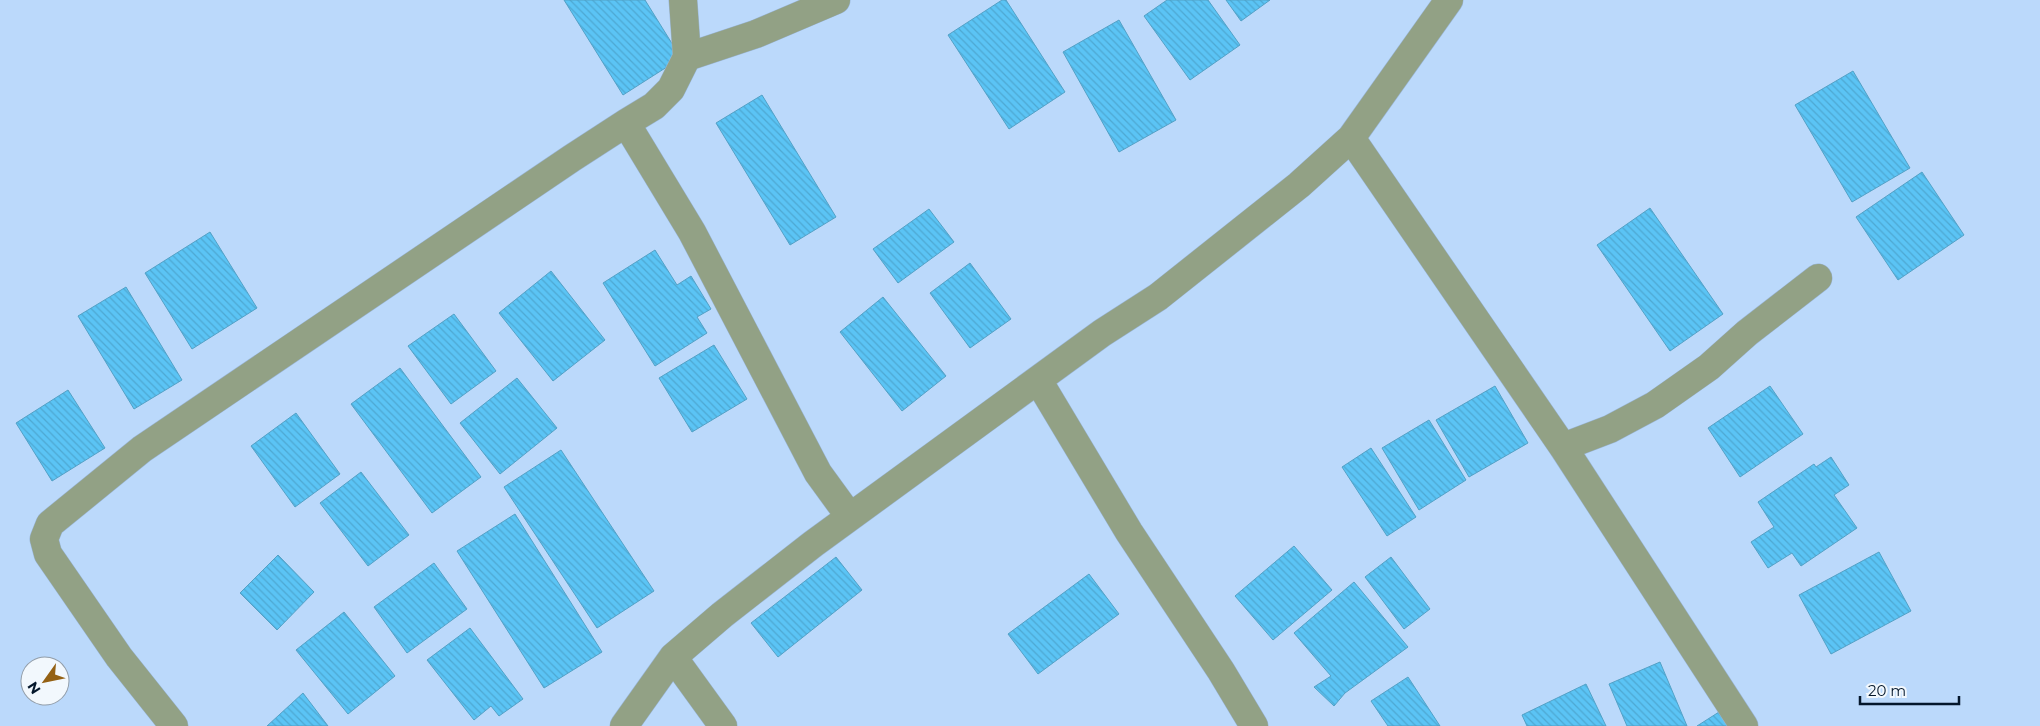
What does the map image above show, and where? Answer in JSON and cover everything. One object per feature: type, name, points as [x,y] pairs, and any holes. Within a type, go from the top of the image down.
[{"type":"street","points":[[174,726],[119,658],[48,554],[44,539],[50,524],[142,449],[572,158],[654,106],[672,89],[687,57],[683,0]]},
{"type":"street","points":[[687,57],[756,34],[836,0]]},
{"type":"street","points":[[624,726],[673,657],[722,615],[850,517],[1102,333],[1158,297],[1299,185],[1351,138],[1449,0]]},
{"type":"street","points":[[626,123],[692,232],[818,473],[850,517]]},
{"type":"street","points":[[1351,138],[1563,447],[1744,726]]},
{"type":"street","points":[[1563,447],[1610,429],[1655,405],[1709,367],[1747,333],[1818,278]]},
{"type":"street","points":[[1038,380],[1129,532],[1222,671],[1254,726]]},
{"type":"street","points":[[673,657],[723,726]]},
{"type":"building","points":[[564,0],[645,0],[681,58],[623,95]]},
{"type":"building","points":[[1002,0],[1006,0],[1065,92],[1009,129],[948,35]]},
{"type":"building","points":[[1167,0],[1208,0],[1240,45],[1190,80],[1144,16]]},
{"type":"building","points":[[1226,0],[1270,0],[1241,21]]},
{"type":"building","points":[[1119,20],[1176,120],[1119,152],[1063,52]]},
{"type":"building","points":[[1853,71],[1910,168],[1852,202],[1795,105]]},
{"type":"building","points":[[762,95],[836,217],[790,245],[716,123]]},
{"type":"building","points":[[1922,172],[1964,235],[1898,280],[1856,217]]},
{"type":"building","points":[[1650,208],[1723,314],[1670,351],[1597,245]]},
{"type":"building","points":[[929,209],[954,242],[898,283],[873,249]]},
{"type":"building","points":[[210,232],[257,308],[192,349],[145,273]]},
{"type":"building","points":[[655,250],[677,285],[691,276],[711,309],[697,317],[707,333],[655,366],[603,283]]},
{"type":"building","points":[[970,263],[1011,319],[970,348],[930,293]]},
{"type":"building","points":[[551,271],[605,340],[553,381],[499,313]]},
{"type":"building","points":[[126,287],[182,380],[134,409],[78,316]]},
{"type":"building","points":[[883,297],[946,376],[902,411],[840,332]]},
{"type":"building","points":[[454,314],[496,371],[451,404],[408,346]]},
{"type":"building","points":[[714,345],[747,399],[692,432],[659,378]]},
{"type":"building","points":[[400,368],[481,477],[432,513],[351,404]]},
{"type":"building","points":[[517,378],[557,428],[500,474],[460,423]]},
{"type":"building","points":[[1495,386],[1528,443],[1469,477],[1436,420]]},
{"type":"building","points":[[1770,386],[1803,434],[1740,477],[1708,428]]},
{"type":"building","points":[[68,390],[105,448],[52,481],[16,423]]},
{"type":"building","points":[[296,413],[340,474],[295,507],[251,446]]},
{"type":"building","points":[[1429,420],[1466,480],[1419,510],[1382,448]]},
{"type":"building","points":[[1371,448],[1416,517],[1387,536],[1342,467]]},
{"type":"building","points":[[561,450],[654,591],[597,628],[504,487]]},
{"type":"building","points":[[1831,457],[1849,485],[1834,495],[1857,528],[1801,566],[1792,553],[1768,568],[1751,542],[1774,527],[1758,502],[1814,464],[1816,467]]},
{"type":"building","points":[[361,472],[409,535],[368,566],[320,503]]},
{"type":"building","points":[[515,514],[602,652],[544,688],[457,551]]},
{"type":"building","points":[[1294,546],[1332,590],[1273,640],[1235,596]]},
{"type":"building","points":[[1879,552],[1911,611],[1831,654],[1799,595]]},
{"type":"building","points":[[278,555],[314,592],[277,630],[240,593]]},
{"type":"building","points":[[836,557],[862,590],[778,657],[751,623]]},
{"type":"building","points":[[1391,557],[1430,609],[1404,629],[1365,577]]},
{"type":"building","points":[[434,563],[467,609],[407,653],[374,607]]},
{"type":"building","points":[[1089,574],[1119,614],[1038,674],[1008,634]]},
{"type":"building","points":[[1354,582],[1408,647],[1345,693],[1334,706],[1314,687],[1331,676],[1294,633]]},
{"type":"building","points":[[344,612],[395,676],[348,714],[296,650]]},
{"type":"building","points":[[470,628],[523,699],[499,716],[491,706],[474,720],[427,660]]},
{"type":"building","points":[[1660,662],[1687,726],[1627,726],[1609,684]]},
{"type":"building","points":[[1408,677],[1440,726],[1388,726],[1371,701]]},
{"type":"building","points":[[1586,684],[1606,726],[1527,726],[1522,715]]},
{"type":"building","points":[[303,693],[328,726],[267,726]]},
{"type":"building","points":[[1719,712],[1728,726],[1697,726]]}]
